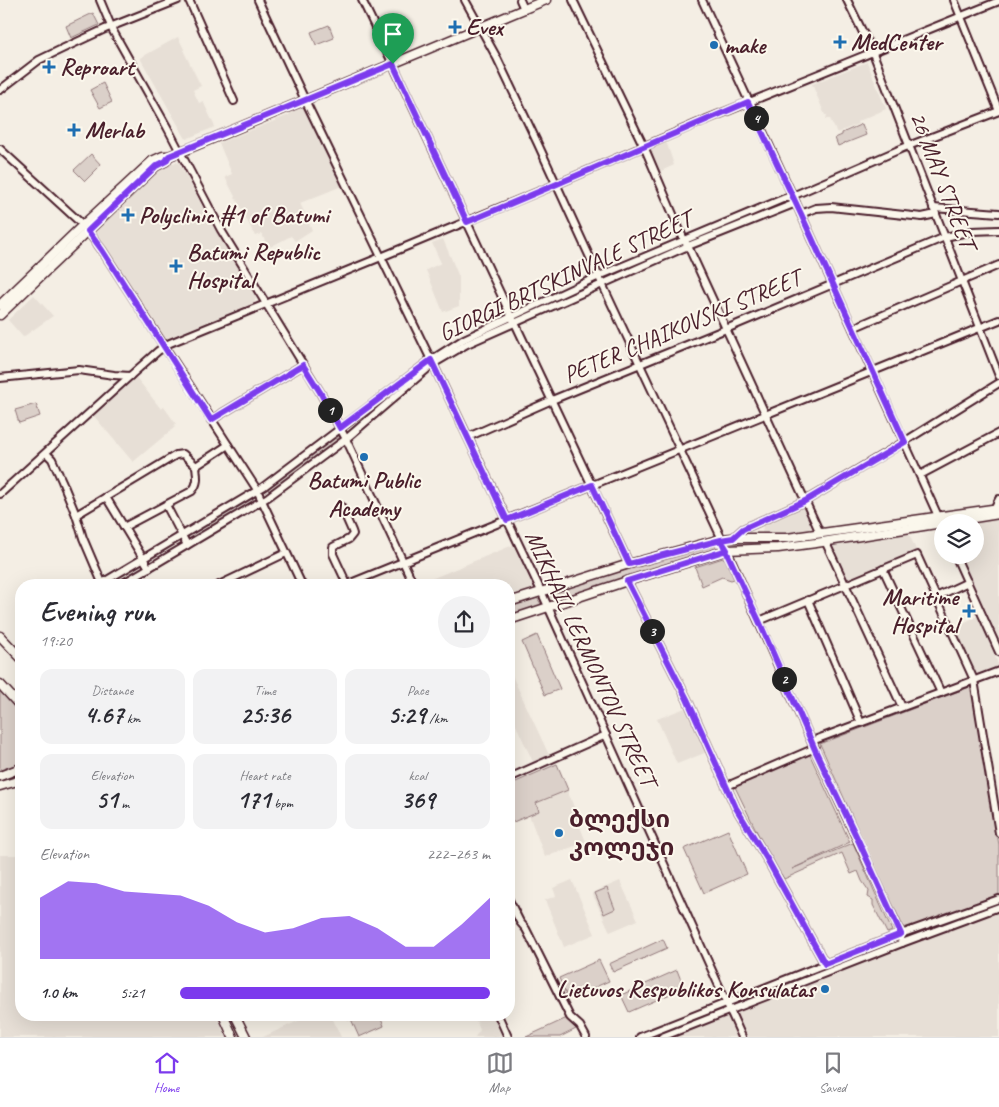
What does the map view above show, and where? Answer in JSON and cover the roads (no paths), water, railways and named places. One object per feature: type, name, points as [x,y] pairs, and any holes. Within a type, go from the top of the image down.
[{"type":"main road","points":[[0,315],[152,161],[180,152],[546,0]]},
{"type":"main road","points":[[0,305],[86,228]]},
{"type":"main road","points":[[979,514],[998,510]]},
{"type":"main road","points":[[515,600],[629,564],[721,540],[733,538],[787,538],[934,523]]},
{"type":"main road","points":[[515,618],[727,550],[778,548],[934,523]]},
{"type":"main road","points":[[0,636],[15,652]]},
{"type":"main road","points":[[0,684],[15,700]]},
{"type":"main road","points":[[0,776],[15,770]]},
{"type":"main road","points":[[0,786],[15,782]]},
{"type":"main road","points":[[226,1021],[233,1037]]},
{"type":"main road","points":[[238,1021],[246,1037]]},
{"type":"street","points":[[100,0],[111,26],[221,230],[320,392],[346,439],[411,579]]},
{"type":"street","points":[[0,90],[39,60],[111,26],[178,0]]},
{"type":"street","points":[[189,0],[234,101]]},
{"type":"street","name":"MIKHAIL LERMONTOV STREET","points":[[258,0],[304,100],[541,591],[742,1037]]},
{"type":"street","points":[[362,0],[629,564]]},
{"type":"street","points":[[465,0],[503,70],[727,550],[813,745],[901,934],[902,943]]},
{"type":"street","points":[[520,0],[524,9]]},
{"type":"street","points":[[573,0],[644,146],[686,243],[820,534]]},
{"type":"street","points":[[702,0],[937,514]]},
{"type":"street","name":"26 MAY STREET","points":[[847,0],[872,53],[999,376]]},
{"type":"street","points":[[954,0],[999,111]]},
{"type":"street","points":[[0,494],[164,346],[467,222],[748,102],[999,1]]},
{"type":"street","name":"GIORGI BRTSKINVALE STREET","points":[[130,579],[262,500],[346,439],[432,362],[467,344],[602,284],[792,195],[999,111]]},
{"type":"street","points":[[0,149],[86,228],[102,250],[257,490],[299,579]]},
{"type":"street","name":"GIORGI BRTSKINVALE STREET","points":[[111,579],[257,490],[464,339],[599,276],[796,203]]},
{"type":"street","points":[[801,214],[816,208],[831,207],[922,217],[934,211],[999,213]]},
{"type":"street","name":"PETER CHAIKOVSKI STREET","points":[[468,438],[552,400],[945,237],[972,231],[999,230]]},
{"type":"street","points":[[853,328],[999,265]]},
{"type":"street","points":[[361,579],[999,320]]},
{"type":"street","points":[[211,420],[303,365]]},
{"type":"street","points":[[0,378],[79,370],[130,376]]},
{"type":"street","points":[[733,538],[743,529],[805,501],[905,442],[999,383]]},
{"type":"street","points":[[920,475],[999,433]]},
{"type":"street","points":[[196,466],[228,445]]},
{"type":"street","points":[[46,453],[52,459],[101,579]]},
{"type":"street","points":[[76,515],[176,455],[183,454],[196,466],[197,481],[192,491],[124,527]]},
{"type":"street","points":[[106,497],[149,568]]},
{"type":"street","points":[[998,510],[996,505],[999,498]]},
{"type":"street","points":[[166,505],[187,545]]},
{"type":"street","points":[[341,506],[353,534],[349,539],[333,547],[332,550],[343,579]]},
{"type":"street","points":[[825,541],[902,707]]},
{"type":"street","points":[[232,579],[286,553]]},
{"type":"street","points":[[759,621],[917,555],[974,680],[999,833]]},
{"type":"street","points":[[959,564],[999,652]]},
{"type":"street","points":[[883,569],[940,693]]},
{"type":"street","points":[[627,581],[687,699],[736,808],[767,859],[825,964]]},
{"type":"street","points":[[936,597],[968,582]]},
{"type":"street","points":[[808,600],[861,723]]},
{"type":"street","points":[[727,786],[861,723],[999,671]]},
{"type":"street","points":[[515,775],[606,735]]},
{"type":"street","points":[[640,1037],[901,934],[999,899]]},
{"type":"street","points":[[662,1037],[999,907]]},
{"type":"street","points":[[515,912],[526,929],[570,1017],[580,1026],[586,1037]]},
{"type":"street","points":[[501,1021],[508,1037]]},
{"type":"place","name":"Evex","points":[[455,27]]},
{"type":"place","name":"MedCenter","points":[[840,42]]},
{"type":"place","name":"make","points":[[714,45]]},
{"type":"place","name":"Reproart","points":[[49,67]]},
{"type":"place","name":"Merlab","points":[[74,130]]},
{"type":"place","name":"Polyclinic #1 of Batumi","points":[[128,215]]},
{"type":"place","name":"Batumi Republic Hospital","points":[[176,266]]},
{"type":"place","name":"Batumi Public Academy","points":[[364,457]]},
{"type":"place","name":"Maritime Hospital","points":[[969,611]]},
{"type":"place","name":"ბლექსი კოლეჯი","points":[[559,833]]},
{"type":"place","name":"Lietuvos Respublikos Konsulatas","points":[[825,989]]}]
